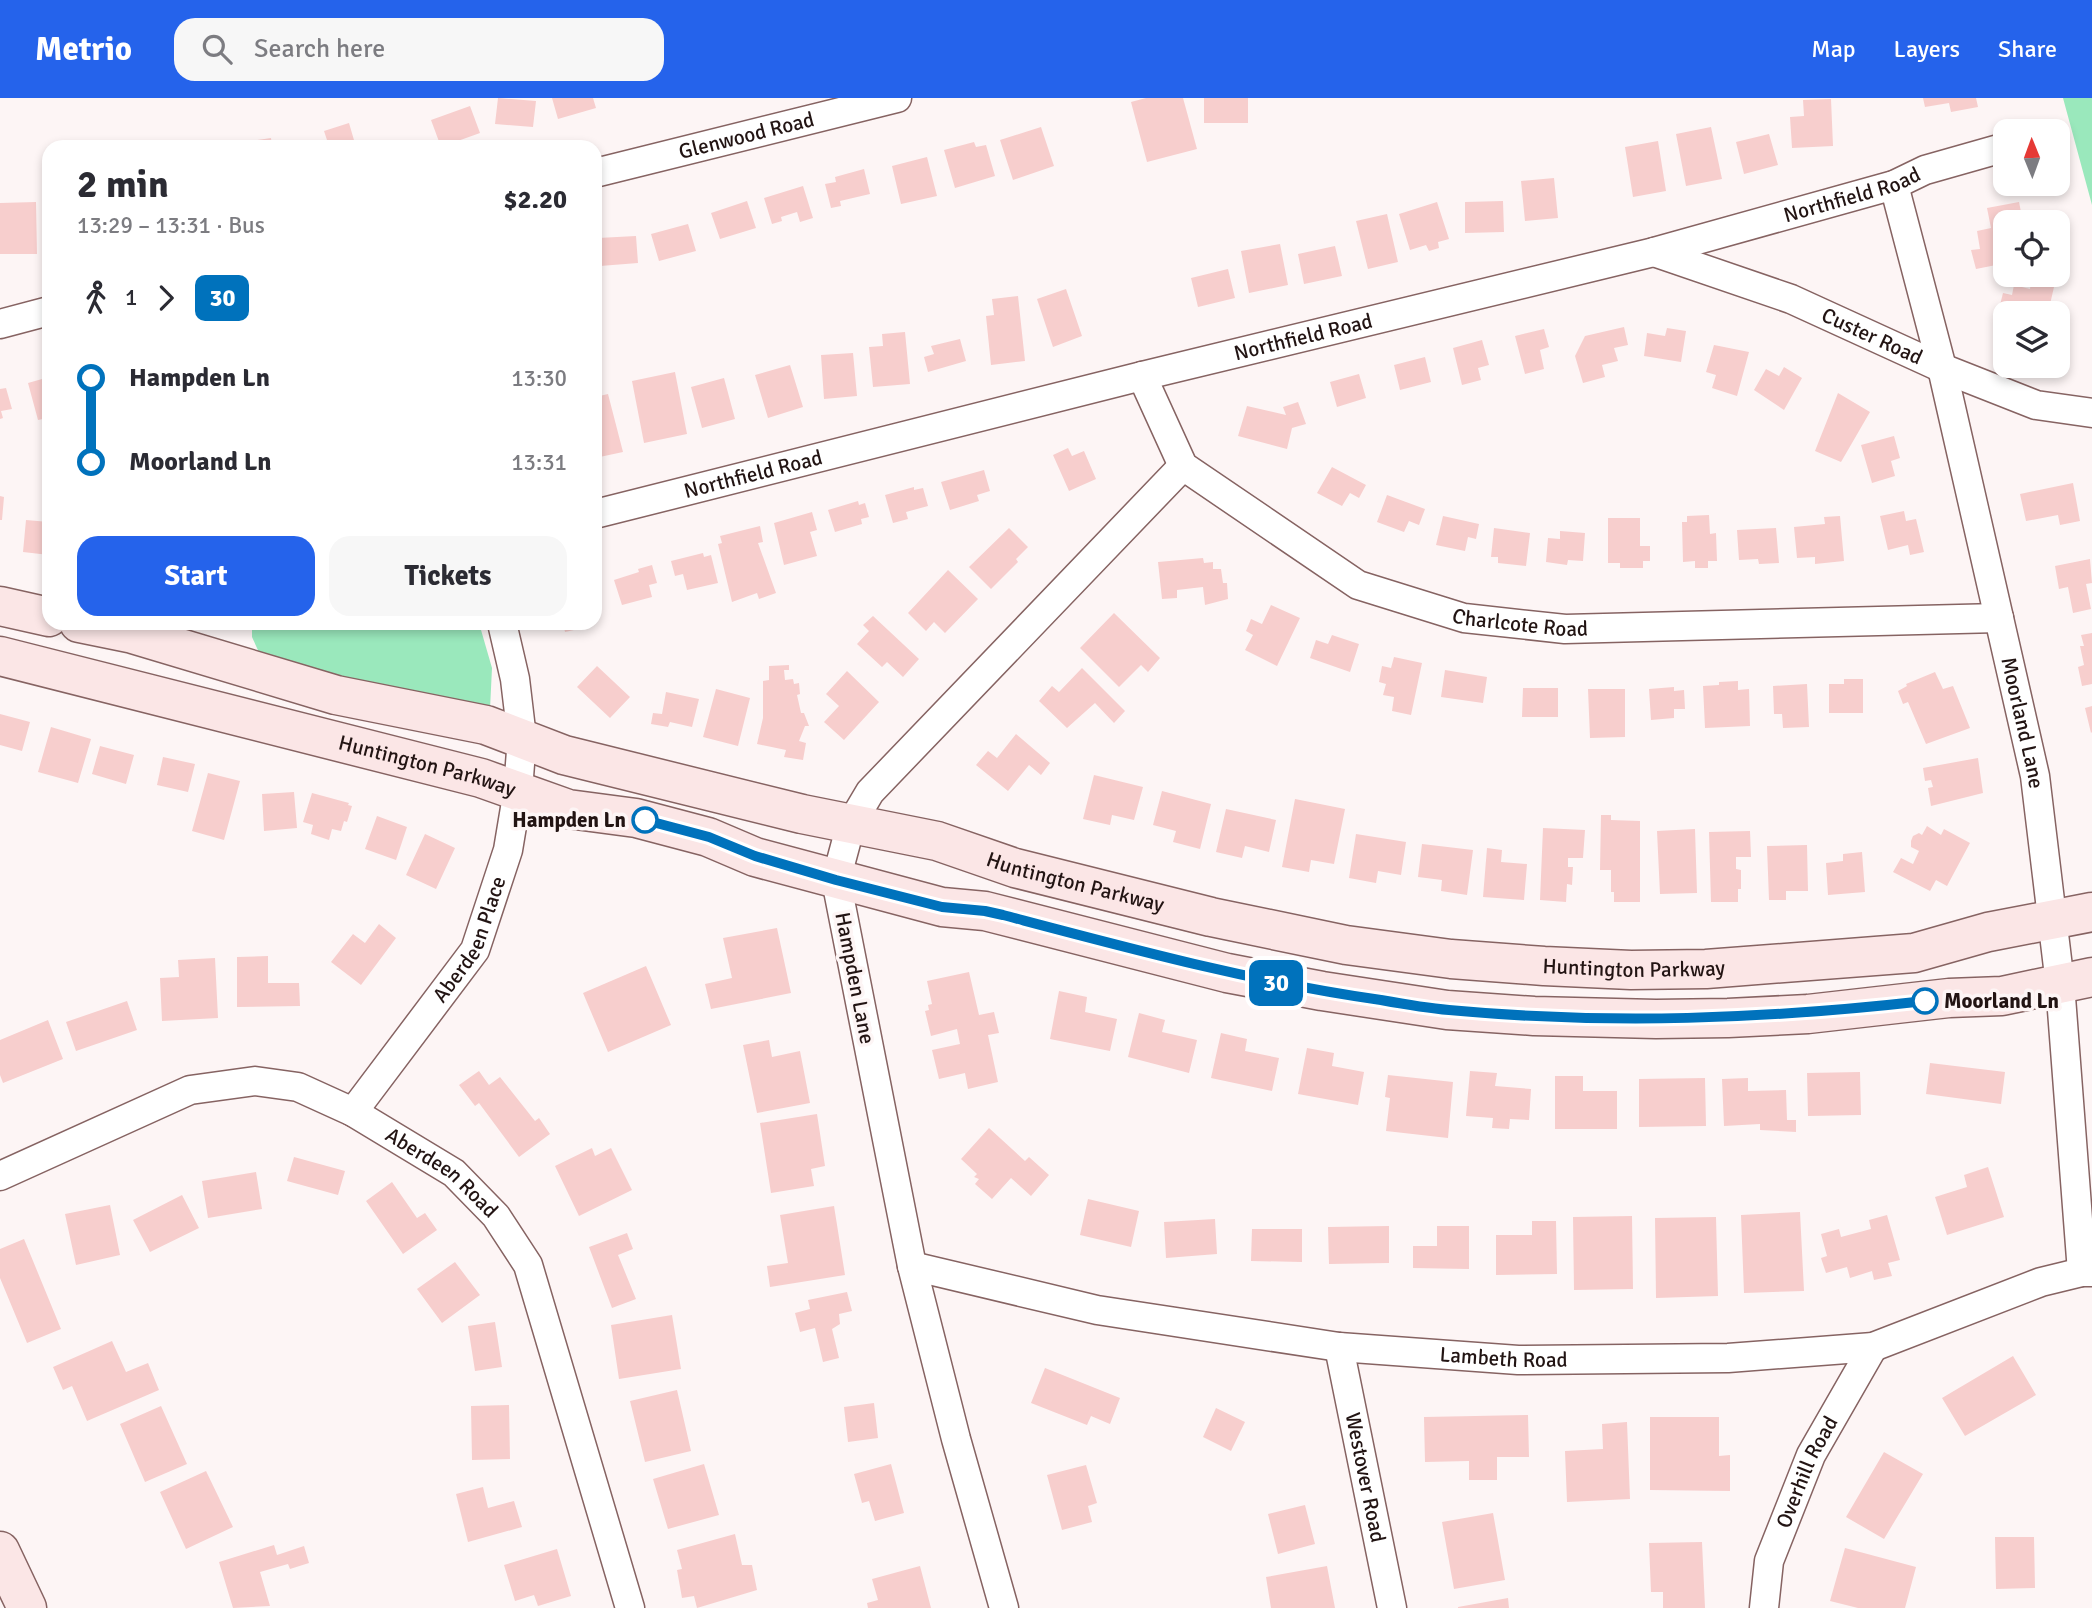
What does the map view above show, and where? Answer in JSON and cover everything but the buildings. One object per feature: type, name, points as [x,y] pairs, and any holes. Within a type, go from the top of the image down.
[{"type":"street","name":"Glenwood Road","points":[[602,171],[897,98]]},
{"type":"street","name":"Northfield Road","points":[[602,512],[1142,376],[1654,252],[1894,185],[1925,170],[1993,151]]},
{"type":"street","name":"Moorland Lane","points":[[1894,185],[1942,368],[2035,776],[2053,920],[2076,981],[2087,1272]]},
{"type":"street","name":"Custer Road","points":[[1654,252],[1791,299],[1942,368],[2036,405],[2092,413]]},
{"type":"street","points":[[0,324],[42,313]]},
{"type":"street","points":[[1142,376],[1183,466]]},
{"type":"street","name":"Charlcote Road","points":[[1183,466],[1358,584],[1464,618],[1565,629],[1999,618]]},
{"type":"street","name":"Hampden Lane","points":[[1004,1608],[956,1439],[912,1266],[836,880],[851,824],[870,792],[1183,466]]},
{"type":"street","points":[[0,606],[42,615]]},
{"type":"street","name":"Huntington Parkway","points":[[113,630],[337,695],[466,720],[564,755],[802,814],[937,841],[1015,869],[1211,917],[1346,945],[1451,959],[1631,970],[1784,964],[1914,953],[1988,932],[2092,912]]},
{"type":"street","points":[[121,687],[133,634],[146,630]]},
{"type":"street","name":"Aberdeen Place","points":[[353,1112],[475,950],[509,850],[522,738],[515,679],[504,630]]},
{"type":"street","name":"Huntington Parkway","points":[[0,656],[468,775],[518,790],[548,804],[636,818],[709,837],[755,856],[942,907],[985,911],[1227,973],[1322,991],[1447,1010],[1561,1017],[1728,1018],[1808,1014],[2002,996],[2076,981]]},
{"type":"street","name":"Aberdeen Road","points":[[0,1176],[190,1090],[255,1081],[298,1087],[353,1112],[454,1172],[496,1216],[528,1265],[629,1608]]},
{"type":"street","name":"Lambeth Road","points":[[912,1266],[1097,1310],[1339,1347],[1518,1360],[1728,1358],[1873,1347],[2041,1282],[2087,1272]]},
{"type":"street","name":"Westover Road","points":[[1339,1347],[1392,1608]]},
{"type":"street","name":"Overhill Road","points":[[1765,1608],[1769,1561],[1811,1455],[1873,1347]]},
{"type":"street","points":[[0,1551],[27,1608]]},
{"type":"green space","points":[[2063,98],[2092,98],[2092,205],[2070,119]]},
{"type":"green space","points":[[252,630],[481,630],[492,668],[490,709],[262,659],[252,637]]},
{"type":"bus line","name":"30","points":[[645,820],[709,837],[755,856],[836,880],[942,907],[1003,915],[1227,973],[1447,1010],[1534,1016],[1728,1018],[1808,1014],[1925,1001]]},
{"type":"place","name":"Hampden Ln","points":[[645,820]]},
{"type":"place","name":"Moorland Ln","points":[[1925,1001]]}]
